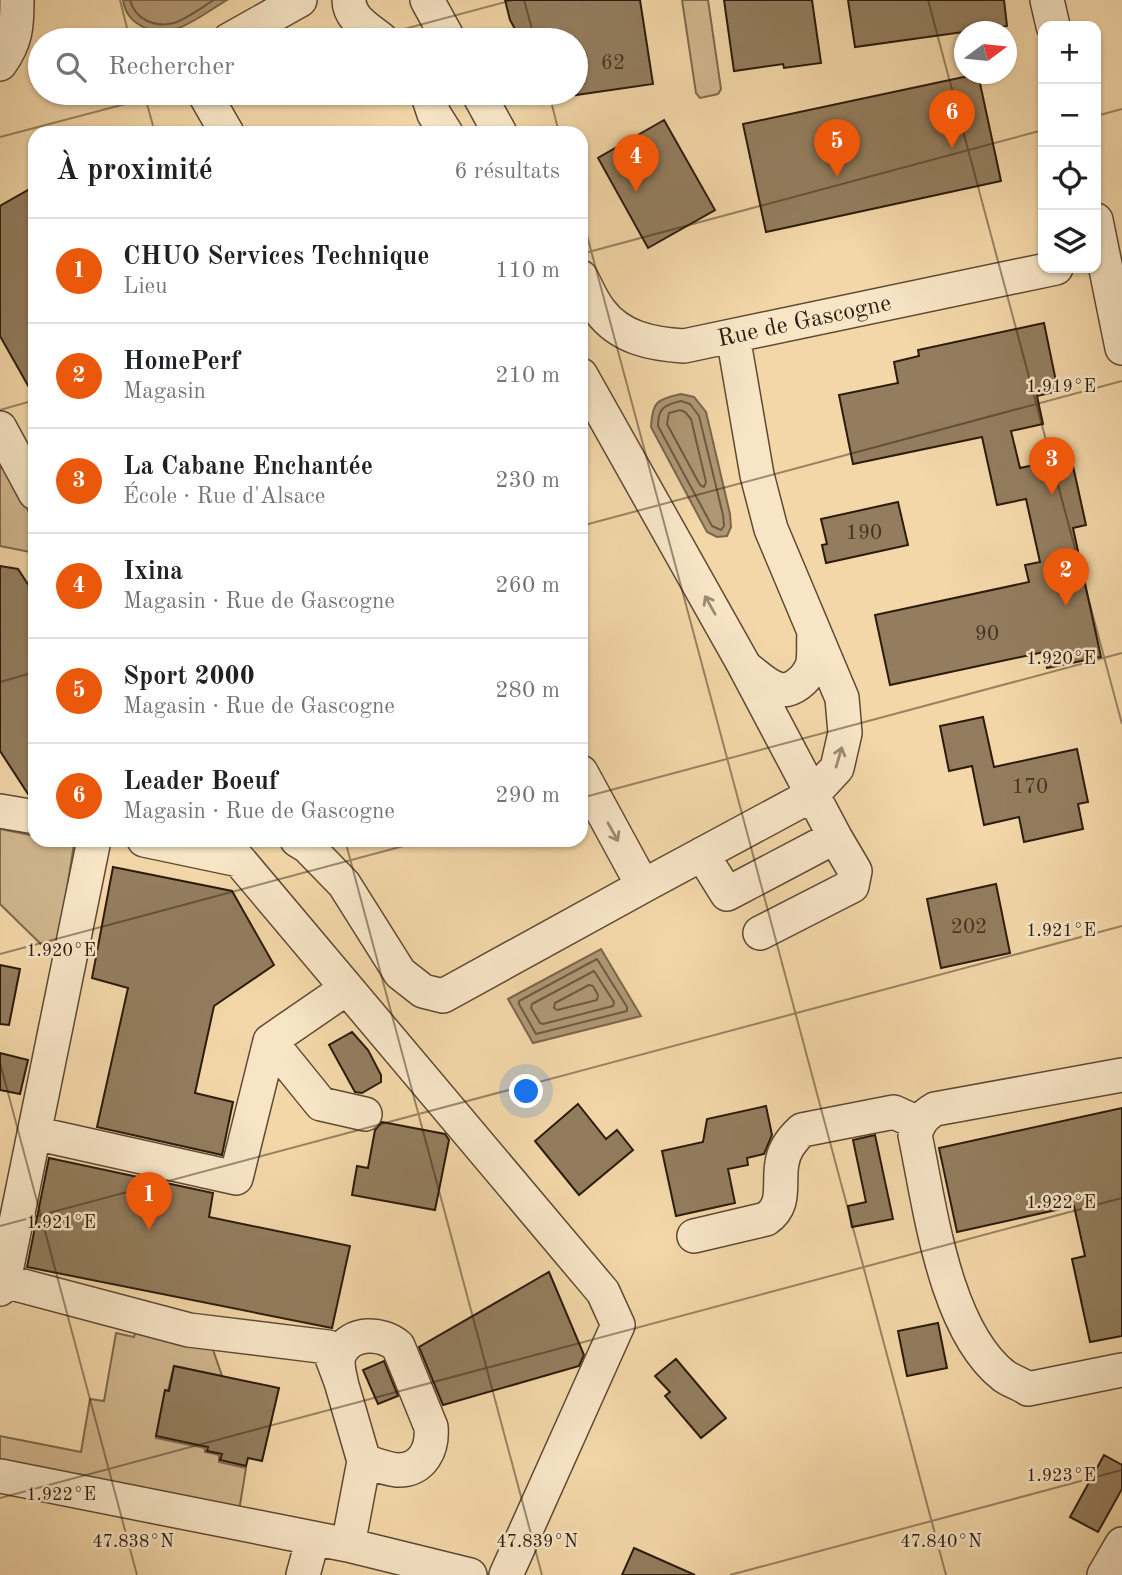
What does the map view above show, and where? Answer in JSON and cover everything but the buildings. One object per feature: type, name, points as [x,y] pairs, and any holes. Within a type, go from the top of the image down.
[{"type":"street","points":[[0,64],[11,49],[17,28],[17,0]]},
{"type":"street","points":[[250,28],[300,0]]},
{"type":"street","points":[[349,0],[349,8],[368,28]]},
{"type":"street","points":[[426,0],[442,28]]},
{"type":"street","points":[[1047,0],[1052,21]]},
{"type":"street","points":[[211,105],[223,126]]},
{"type":"street","points":[[431,105],[442,126]]},
{"type":"street","points":[[485,105],[496,126]]},
{"type":"street","points":[[1101,236],[1107,256],[1122,348]]},
{"type":"street","name":"Rue de Gascogne","points":[[588,290],[600,311],[634,338],[684,346],[1038,272]]},
{"type":"street","points":[[308,847],[344,884],[400,973],[423,991],[443,996],[812,795],[837,768],[845,733],[842,698],[771,529],[757,475],[733,336]]},
{"type":"street","points":[[588,387],[744,665],[855,872],[852,886],[760,933]]},
{"type":"street","points":[[0,428],[28,480]]},
{"type":"street","points":[[744,665],[778,689],[793,688],[804,679],[813,665],[814,633]]},
{"type":"street","points":[[588,785],[643,886]]},
{"type":"street","points":[[0,811],[28,816]]},
{"type":"street","points":[[702,854],[727,894],[835,837]]},
{"type":"street","points":[[93,847],[2,1285],[188,1330],[328,1347],[364,1461],[348,1545]]},
{"type":"street","points":[[178,847],[239,860],[603,1292],[618,1325],[506,1575]]},
{"type":"street","points":[[34,1133],[236,1178],[270,1041],[347,988]]},
{"type":"street","points":[[270,1041],[321,1104],[365,1114]]},
{"type":"street","points":[[1122,1075],[935,1109],[918,1123],[915,1135],[948,1287],[976,1344],[1004,1375],[1028,1389],[1122,1370]]},
{"type":"street","points":[[694,1236],[766,1219],[775,1213],[780,1200],[782,1162],[790,1140],[802,1130],[894,1112],[918,1123]]},
{"type":"street","points":[[341,1382],[338,1361],[341,1351],[349,1344],[370,1335],[381,1335],[390,1339],[398,1346],[431,1427],[432,1441],[429,1452],[411,1467],[399,1470],[364,1461]]},
{"type":"street","points":[[0,1476],[348,1545],[470,1575]]},
{"type":"street","points":[[303,1575],[313,1538]]},
{"type":"street","points":[[1104,1575],[1122,1544]]},
{"type":"shaded area","points":[[682,0],[708,0],[721,89],[718,94],[700,98],[696,93]]},
{"type":"shaded area","points":[[0,458],[28,510],[28,552],[0,546]]},
{"type":"shaded area","points":[[0,829],[28,835],[28,847],[74,847],[56,959],[0,904]]},
{"type":"shaded area","points":[[139,1321],[208,1335],[222,1376],[174,1366],[156,1438],[205,1448],[205,1452],[219,1455],[219,1462],[246,1468],[239,1511],[0,1463],[0,1436],[81,1452],[90,1399],[104,1401],[116,1333],[134,1337]]},
{"type":"water","points":[[123,0],[227,0],[178,28],[147,28],[136,22],[125,9]]},
{"type":"water","points":[[681,394],[694,397],[706,412],[730,514],[731,527],[727,536],[717,537],[707,532],[651,427],[657,403]]},
{"type":"water","points":[[601,949],[641,1016],[533,1043],[508,999]]},
{"type":"place","name":"Leader Boeuf","points":[[952,148]]},
{"type":"place","name":"Sport 2000","points":[[837,177]]},
{"type":"place","name":"Ixina","points":[[636,192]]},
{"type":"place","name":"La Cabane Enchantée","points":[[1052,495]]},
{"type":"place","name":"HomePerf","points":[[1066,606]]},
{"type":"place","name":"CHUO Services Technique","points":[[149,1230]]}]
